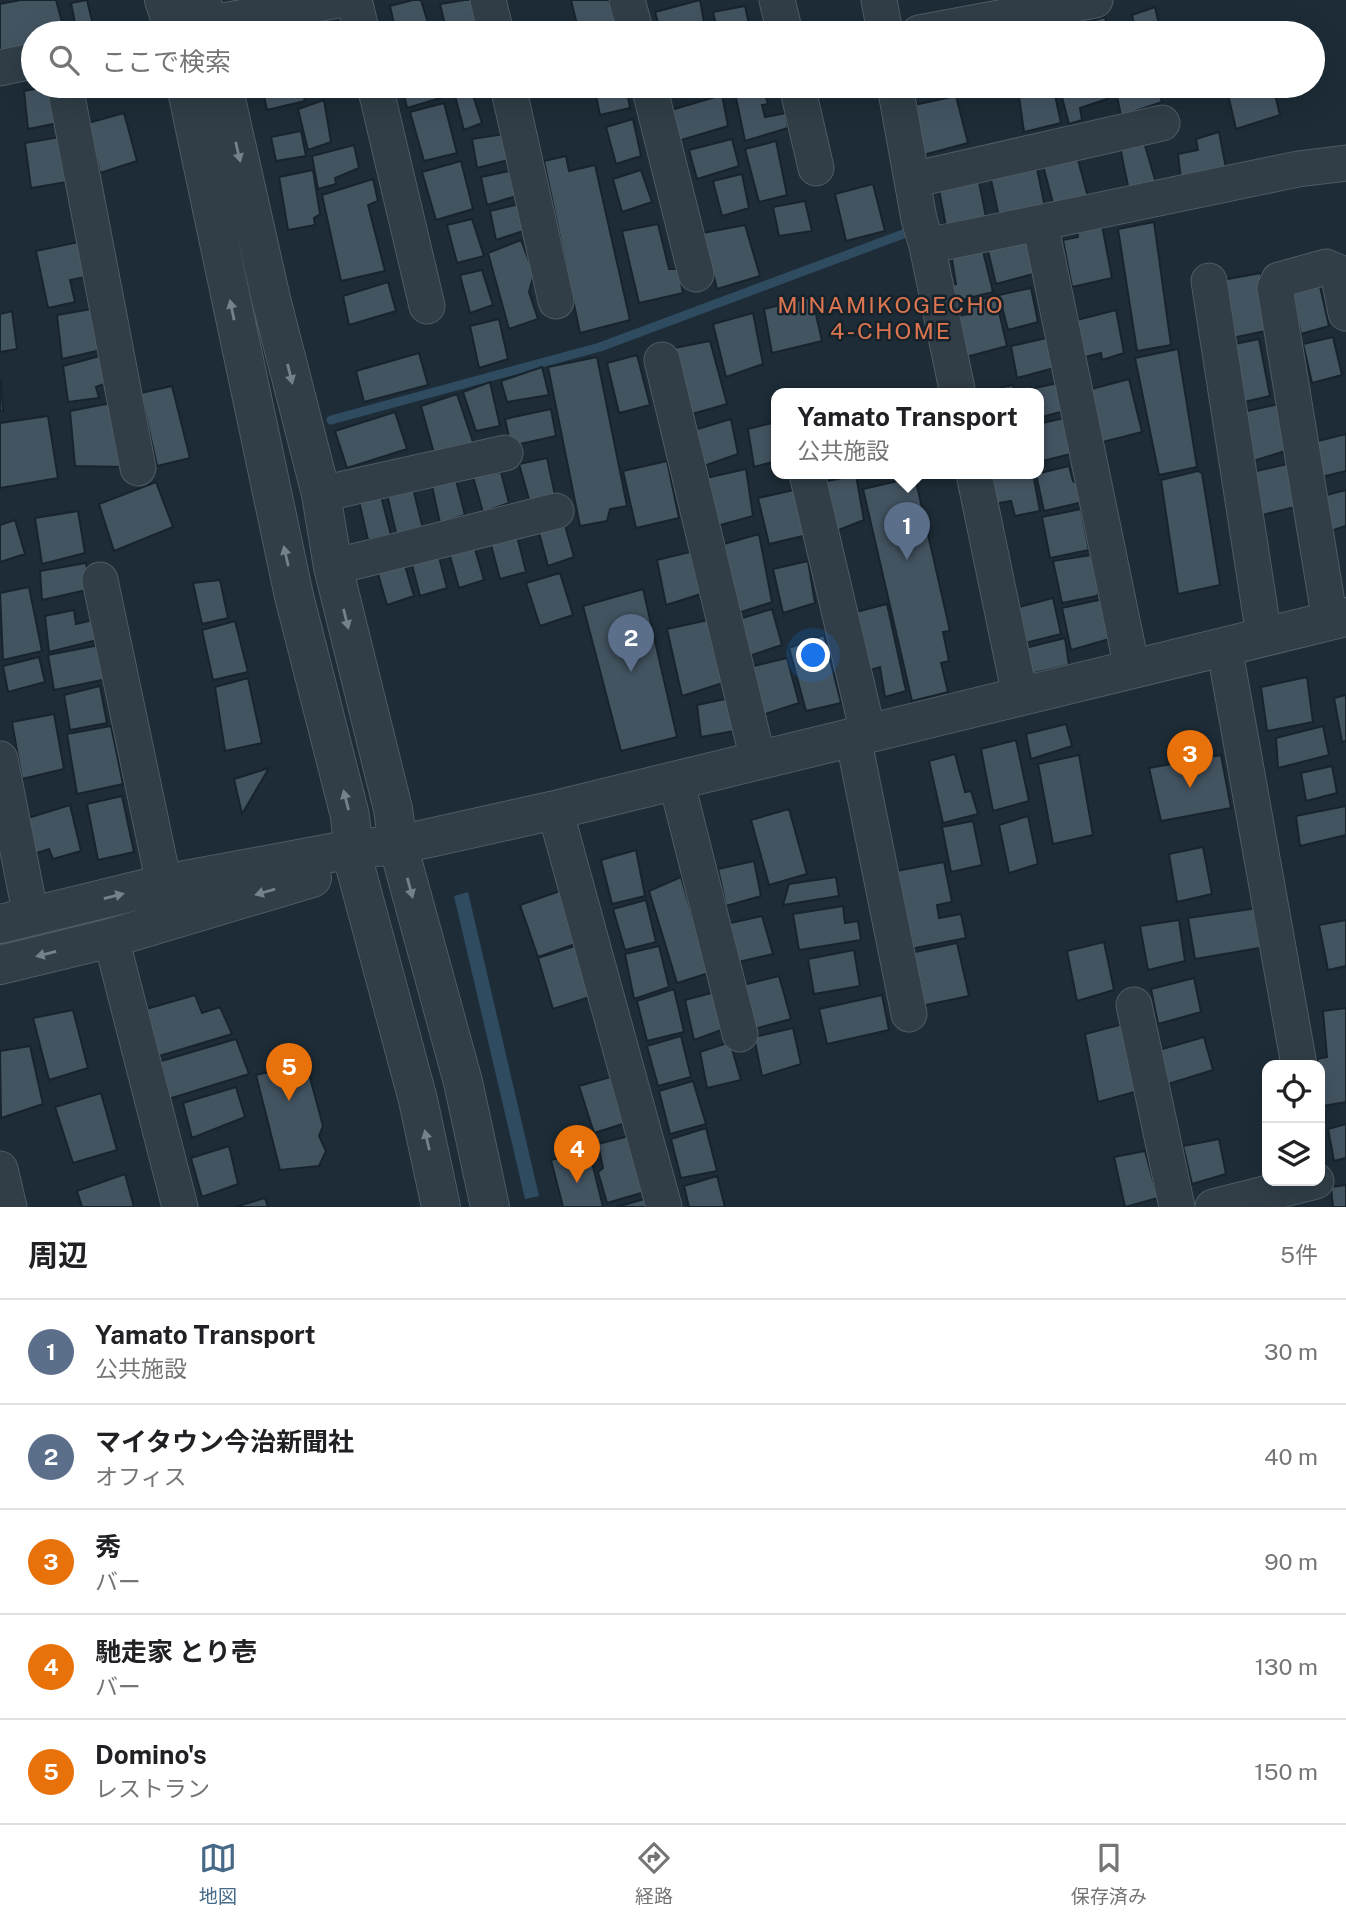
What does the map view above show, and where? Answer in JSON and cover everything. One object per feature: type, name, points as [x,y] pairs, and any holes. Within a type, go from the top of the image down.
[{"type":"street","points":[[191,21],[338,0]]},
{"type":"street","points":[[354,0],[359,21]]},
{"type":"street","points":[[488,0],[493,21]]},
{"type":"street","points":[[627,0],[633,21]]},
{"type":"street","points":[[777,0],[782,21]]},
{"type":"street","points":[[879,0],[883,21]]},
{"type":"street","points":[[983,21],[1095,0]]},
{"type":"street","points":[[0,68],[21,64]]},
{"type":"street","points":[[67,98],[138,468]]},
{"type":"street","points":[[189,98],[295,596],[350,816],[353,858],[418,1101],[442,1207]]},
{"type":"street","points":[[226,98],[271,299],[321,494],[333,567],[393,809],[398,845],[463,1082],[490,1207]]},
{"type":"street","points":[[378,98],[427,306]]},
{"type":"street","points":[[511,98],[556,301]]},
{"type":"street","points":[[652,98],[696,274]]},
{"type":"street","points":[[800,98],[816,168]]},
{"type":"street","points":[[896,98],[957,388]]},
{"type":"street","points":[[912,180],[1162,123]]},
{"type":"street","points":[[928,246],[1298,169],[1346,163]]},
{"type":"street","points":[[1040,223],[1132,669]]},
{"type":"street","points":[[0,965],[111,938],[398,845],[555,810],[1338,619],[1275,288],[1279,280],[1326,268],[1338,272],[1346,313]]},
{"type":"street","points":[[1209,281],[1264,636]]},
{"type":"street","points":[[662,360],[758,760]]},
{"type":"street","points":[[321,494],[505,453]]},
{"type":"street","points":[[808,479],[860,735],[909,1014]]},
{"type":"street","points":[[975,479],[1020,696]]},
{"type":"street","points":[[333,567],[556,511]]},
{"type":"street","points":[[100,580],[164,884]]},
{"type":"street","points":[[1224,646],[1298,1060]]},
{"type":"street","points":[[0,760],[15,920],[164,884],[353,858]]},
{"type":"street","points":[[676,780],[740,1034]]},
{"type":"street","points":[[555,810],[664,1207]]},
{"type":"street","points":[[111,938],[180,1207]]},
{"type":"street","points":[[1134,1005],[1177,1207]]},
{"type":"street","points":[[0,1169],[9,1207]]},
{"type":"street","points":[[1325,1178],[1346,1173]]},
{"type":"street","points":[[1213,1207],[1295,1186]]},
{"type":"water","points":[[468,892],[539,1196],[525,1199],[454,896]]},
{"type":"building","points":[[21,0],[56,0],[62,21],[21,21],[21,48],[0,52],[0,4]]},
{"type":"building","points":[[87,0],[92,21],[75,21],[71,3]]},
{"type":"building","points":[[421,0],[427,21],[393,21],[390,6]]},
{"type":"building","points":[[479,0],[484,21],[444,21],[440,4]]},
{"type":"building","points":[[571,0],[609,0],[615,21],[576,21]]},
{"type":"building","points":[[700,0],[704,21],[658,21],[655,12]]},
{"type":"building","points":[[745,6],[748,21],[715,21],[713,12]]},
{"type":"building","points":[[1155,7],[1158,21],[1133,21],[1132,15]]},
{"type":"building","points":[[25,98],[53,98],[58,123],[28,129]]},
{"type":"building","points":[[264,98],[304,98],[305,101],[267,110]]},
{"type":"building","points":[[405,98],[441,98],[407,108]]},
{"type":"building","points":[[456,98],[474,98],[482,123],[464,130]]},
{"type":"building","points":[[596,98],[628,98],[630,108],[600,115]]},
{"type":"building","points":[[712,98],[723,98],[728,126],[678,141],[671,110]]},
{"type":"building","points":[[736,98],[766,98],[768,104],[762,105],[765,117],[786,113],[788,128],[745,141]]},
{"type":"building","points":[[957,98],[968,143],[923,155],[914,105]]},
{"type":"building","points":[[1019,98],[1056,98],[1061,123],[1024,132]]},
{"type":"building","points":[[1062,98],[1107,98],[1080,108],[1082,120],[1069,124]]},
{"type":"building","points":[[1117,98],[1161,98],[1162,102],[1121,116]]},
{"type":"building","points":[[1229,98],[1276,98],[1280,115],[1236,129]]},
{"type":"building","points":[[324,100],[331,142],[308,150],[298,109]]},
{"type":"building","points":[[444,103],[457,153],[424,161],[410,112]]},
{"type":"building","points":[[124,113],[137,161],[100,173],[88,123]]},
{"type":"building","points":[[633,119],[641,156],[616,164],[606,127]]},
{"type":"building","points":[[301,131],[306,156],[276,161],[271,137]]},
{"type":"building","points":[[1219,132],[1226,168],[1181,180],[1178,154],[1198,150],[1196,139]]},
{"type":"building","points":[[504,134],[512,159],[477,168],[472,139]]},
{"type":"building","points":[[60,137],[67,182],[31,188],[25,143]]},
{"type":"building","points":[[732,139],[739,166],[697,179],[689,150]]},
{"type":"building","points":[[776,141],[787,195],[759,202],[745,149]]},
{"type":"building","points":[[1144,142],[1156,183],[1129,191],[1120,147]]},
{"type":"building","points":[[354,145],[359,168],[335,178],[336,184],[318,189],[312,156]]},
{"type":"building","points":[[1075,149],[1088,197],[1054,207],[1041,158]]},
{"type":"building","points":[[566,156],[569,171],[595,165],[630,320],[580,333],[544,161]]},
{"type":"building","points":[[461,161],[473,209],[436,220],[422,172]]},
{"type":"building","points":[[1036,164],[1045,207],[999,217],[990,175]]},
{"type":"building","points":[[313,170],[320,214],[314,218],[315,225],[288,230],[279,177]]},
{"type":"building","points":[[641,170],[652,202],[622,212],[613,179]]},
{"type":"building","points":[[509,171],[516,196],[487,205],[481,177]]},
{"type":"building","points":[[742,174],[749,208],[722,216],[713,181]]},
{"type":"building","points":[[373,179],[378,201],[368,205],[385,271],[341,281],[322,195]]},
{"type":"building","points":[[979,182],[986,217],[946,226],[939,190]]},
{"type":"building","points":[[873,184],[885,231],[846,241],[835,194]]},
{"type":"building","points":[[805,201],[812,231],[779,236],[773,207]]},
{"type":"building","points":[[519,204],[526,230],[496,240],[490,211]]},
{"type":"building","points":[[472,219],[484,256],[457,263],[447,225]]},
{"type":"building","points":[[1101,220],[1112,278],[1072,287],[1063,240],[1078,237],[1076,225]]},
{"type":"building","points":[[1154,222],[1171,345],[1137,351],[1118,229]]},
{"type":"building","points":[[658,224],[669,269],[678,269],[683,293],[639,303],[622,231]]},
{"type":"building","points":[[745,225],[760,276],[717,289],[703,233]]},
{"type":"building","points":[[1030,238],[1037,273],[996,284],[987,247]]},
{"type":"building","points":[[521,240],[534,274],[529,292],[538,319],[509,329],[488,253]]},
{"type":"building","points":[[83,241],[90,276],[70,280],[75,302],[48,308],[36,251]]},
{"type":"building","points":[[982,247],[993,292],[953,302],[949,286],[956,284],[951,253]]},
{"type":"building","points":[[482,270],[493,305],[470,313],[460,275]]},
{"type":"building","points":[[1261,273],[1270,330],[1232,338],[1222,280]]},
{"type":"building","points":[[388,282],[396,311],[349,325],[343,296]]},
{"type":"building","points":[[1319,282],[1329,326],[1301,334],[1291,290]]},
{"type":"building","points":[[1031,288],[1038,322],[1008,330],[999,295]]},
{"type":"building","points":[[995,295],[1007,346],[966,357],[959,316],[968,314],[966,304]]},
{"type":"building","points":[[812,297],[822,341],[772,353],[764,309]]},
{"type":"building","points":[[97,308],[101,350],[62,359],[57,315]]},
{"type":"building","points":[[1116,310],[1124,353],[1102,360],[1101,353],[1081,358],[1073,321]]},
{"type":"building","points":[[12,311],[17,349],[0,352],[0,314]]},
{"type":"building","points":[[753,313],[763,364],[726,377],[713,324]]},
{"type":"building","points":[[499,319],[508,359],[479,368],[470,326]]},
{"type":"building","points":[[1051,337],[1058,367],[1017,378],[1011,346]]},
{"type":"building","points":[[1333,337],[1342,375],[1312,383],[1303,344]]},
{"type":"building","points":[[1259,339],[1270,396],[1240,403],[1230,345]]},
{"type":"building","points":[[710,341],[727,404],[685,416],[669,349]]},
{"type":"building","points":[[1178,349],[1197,467],[1159,475],[1135,358]]},
{"type":"building","points":[[419,353],[428,385],[364,402],[356,371]]},
{"type":"building","points":[[637,355],[650,405],[619,413],[607,363]]},
{"type":"building","points":[[100,356],[107,383],[96,387],[99,398],[68,402],[63,366]]},
{"type":"building","points":[[597,357],[627,506],[610,509],[607,521],[580,526],[548,367]]},
{"type":"building","points":[[542,367],[549,395],[507,402],[501,381]]},
{"type":"building","points":[[1129,379],[1142,432],[1095,444],[1084,391]]},
{"type":"building","points":[[1,381],[3,411],[0,411]]},
{"type":"building","points":[[490,382],[500,426],[476,431],[463,392]]},
{"type":"building","points":[[1058,383],[1064,411],[1044,416],[1044,388],[1035,388]]},
{"type":"building","points":[[172,386],[190,458],[157,466],[141,393]]},
{"type":"building","points":[[457,394],[475,448],[435,457],[421,406]]},
{"type":"building","points":[[111,403],[125,467],[75,466],[70,411]]},
{"type":"building","points":[[1279,404],[1288,450],[1247,463],[1238,413]]},
{"type":"building","points":[[551,409],[556,436],[511,446],[505,419]]},
{"type":"building","points":[[395,412],[407,449],[347,468],[335,431]]},
{"type":"building","points":[[48,416],[58,478],[0,488],[0,423]]},
{"type":"building","points":[[1069,417],[1075,453],[1044,461],[1044,423]]},
{"type":"building","points":[[731,419],[738,454],[698,468],[694,430]]},
{"type":"building","points":[[771,423],[771,462],[754,467],[748,429]]},
{"type":"building","points":[[1346,434],[1346,471],[1321,477],[1314,442]]},
{"type":"building","points":[[547,458],[555,495],[530,503],[519,464]]},
{"type":"building","points":[[667,461],[679,518],[636,528],[623,471]]},
{"type":"building","points":[[1292,463],[1299,506],[1258,516],[1252,472]]},
{"type":"building","points":[[1069,466],[1073,481],[1080,485],[1083,502],[1044,511],[1037,479],[1044,479],[1044,472]]},
{"type":"building","points":[[746,469],[753,516],[713,527],[706,478]]},
{"type":"building","points":[[1198,471],[1202,473],[1220,585],[1178,594],[1161,480]]},
{"type":"building","points":[[501,472],[509,503],[483,512],[473,477]]},
{"type":"building","points":[[857,479],[864,520],[836,531],[823,482]]},
{"type":"building","points":[[915,479],[950,631],[943,632],[949,661],[941,663],[948,692],[912,701],[863,489]]},
{"type":"building","points":[[988,479],[1034,479],[1040,511],[1015,516],[1011,501],[988,505]]},
{"type":"building","points":[[456,480],[465,515],[440,523],[432,486]]},
{"type":"building","points":[[156,482],[173,527],[114,551],[99,504]]},
{"type":"building","points":[[413,488],[423,529],[397,537],[387,494]]},
{"type":"building","points":[[798,489],[807,535],[769,544],[758,498]]},
{"type":"building","points":[[1346,490],[1346,526],[1330,531],[1323,496]]},
{"type":"building","points":[[381,496],[391,535],[368,540],[359,501]]},
{"type":"building","points":[[1081,509],[1089,550],[1050,558],[1042,517]]},
{"type":"building","points":[[78,511],[85,553],[42,564],[35,518]]},
{"type":"building","points":[[15,520],[25,554],[0,562],[0,525]]},
{"type":"building","points":[[564,522],[574,557],[548,566],[538,529]]},
{"type":"building","points":[[759,534],[772,602],[738,613],[724,544]]},
{"type":"building","points":[[517,536],[526,572],[500,579],[490,541]]},
{"type":"building","points":[[473,542],[484,580],[459,588],[448,549]]},
{"type":"building","points":[[694,551],[701,594],[666,605],[657,560]]},
{"type":"building","points":[[438,553],[447,588],[420,596],[411,561]]},
{"type":"building","points":[[1091,555],[1099,591],[1097,596],[1062,603],[1053,561]]},
{"type":"building","points":[[403,559],[414,596],[387,605],[376,567]]},
{"type":"building","points":[[808,561],[815,603],[783,613],[773,569]]},
{"type":"building","points":[[86,563],[91,589],[42,600],[40,571]]},
{"type":"building","points":[[560,573],[573,615],[540,626],[526,583]]},
{"type":"building","points":[[220,580],[228,618],[202,624],[193,583]]},
{"type":"building","points":[[29,587],[42,651],[3,660],[0,593]]},
{"type":"building","points":[[643,589],[677,737],[621,751],[583,606]]},
{"type":"building","points":[[1053,598],[1061,634],[1025,643],[1019,607]]},
{"type":"building","points":[[1103,599],[1113,638],[1071,650],[1062,608]]},
{"type":"building","points":[[887,604],[906,691],[885,697],[880,667],[864,672],[852,613]]},
{"type":"building","points":[[772,609],[782,645],[746,657],[739,619]]},
{"type":"building","points":[[74,610],[76,624],[93,620],[97,640],[49,652],[45,616]]},
{"type":"building","points":[[708,620],[723,683],[682,696],[667,629]]},
{"type":"building","points":[[235,621],[248,672],[213,680],[202,630]]},
{"type":"building","points":[[824,635],[841,703],[806,711],[789,648]]},
{"type":"building","points":[[1065,638],[1069,665],[1030,674],[1025,648]]},
{"type":"building","points":[[99,645],[107,679],[54,690],[48,655]]},
{"type":"building","points":[[39,657],[45,682],[8,692],[3,666]]},
{"type":"building","points":[[787,658],[799,703],[759,716],[750,667]]},
{"type":"building","points":[[1307,677],[1313,722],[1267,731],[1261,687]]},
{"type":"building","points":[[248,678],[262,743],[225,751],[215,687]]},
{"type":"building","points":[[100,686],[107,723],[70,730],[64,695]]},
{"type":"building","points":[[1346,695],[1346,741],[1342,742],[1334,698]]},
{"type":"building","points":[[730,698],[734,731],[701,737],[697,705]]},
{"type":"building","points":[[54,714],[64,769],[22,779],[12,722]]},
{"type":"building","points":[[1066,724],[1072,746],[1031,759],[1026,734]]},
{"type":"building","points":[[111,726],[123,784],[77,794],[67,734]]},
{"type":"building","points":[[1323,726],[1329,755],[1278,768],[1276,738]]},
{"type":"building","points":[[1016,740],[1029,801],[993,811],[981,749]]},
{"type":"building","points":[[955,754],[965,792],[971,791],[978,814],[943,823],[929,761]]},
{"type":"building","points":[[1079,755],[1093,835],[1053,844],[1038,764]]},
{"type":"building","points":[[1221,755],[1231,808],[1161,821],[1149,768]]},
{"type":"building","points":[[1332,766],[1337,793],[1306,801],[1301,773]]},
{"type":"building","points":[[269,768],[242,814],[234,779]]},
{"type":"building","points":[[122,796],[134,852],[98,860],[87,804]]},
{"type":"building","points":[[70,805],[81,851],[53,859],[49,849],[34,854],[28,818]]},
{"type":"building","points":[[1346,806],[1346,835],[1300,846],[1296,816]]},
{"type":"building","points":[[789,809],[807,874],[769,885],[751,820]]},
{"type":"building","points":[[1028,816],[1038,864],[1009,873],[999,825]]},
{"type":"building","points":[[973,821],[982,865],[951,872],[942,827]]},
{"type":"building","points":[[1203,847],[1212,894],[1177,902],[1169,854]]},
{"type":"building","points":[[636,850],[645,896],[612,904],[601,860]]},
{"type":"building","points":[[754,861],[761,896],[726,906],[718,869]]},
{"type":"building","points":[[944,862],[952,902],[937,905],[939,918],[961,914],[966,938],[905,950],[891,872]]},
{"type":"building","points":[[681,877],[709,973],[677,983],[649,891]]},
{"type":"building","points":[[836,877],[839,896],[783,905],[789,884]]},
{"type":"building","points":[[560,891],[578,943],[538,957],[520,905]]},
{"type":"building","points":[[646,900],[656,942],[625,950],[613,909]]},
{"type":"building","points":[[843,906],[845,923],[858,921],[861,940],[799,950],[793,914]]},
{"type":"building","points":[[1258,908],[1265,947],[1195,959],[1188,918]]},
{"type":"building","points":[[762,916],[773,954],[734,963],[726,924]]},
{"type":"building","points":[[1179,920],[1185,961],[1148,970],[1140,926]]},
{"type":"building","points":[[1346,920],[1346,966],[1328,970],[1319,925]]},
{"type":"building","points":[[1104,942],[1114,990],[1077,1001],[1067,951]]},
{"type":"building","points":[[584,943],[599,994],[553,1009],[538,958]]},
{"type":"building","points":[[957,943],[969,996],[921,1006],[910,953]]},
{"type":"building","points":[[659,946],[669,987],[634,999],[625,954]]},
{"type":"building","points":[[854,950],[860,986],[814,994],[808,959]]},
{"type":"building","points":[[779,976],[791,1019],[750,1030],[739,986]]},
{"type":"building","points":[[1194,978],[1201,1012],[1158,1024],[1151,989]]},
{"type":"building","points":[[674,989],[684,1032],[647,1041],[637,1001]]},
{"type":"building","points":[[715,992],[727,1028],[694,1040],[685,1000]]},
{"type":"building","points":[[195,995],[202,1013],[220,1007],[232,1034],[146,1060],[129,1014]]},
{"type":"building","points":[[882,995],[889,1030],[827,1044],[819,1009]]},
{"type":"building","points":[[1346,1008],[1346,1102],[1325,1106],[1325,1060],[1317,1059],[1327,1057],[1323,1011]]},
{"type":"building","points":[[73,1010],[88,1068],[49,1080],[33,1018]]},
{"type":"building","points":[[1123,1024],[1138,1091],[1098,1102],[1085,1034]]},
{"type":"building","points":[[793,1028],[801,1064],[762,1076],[754,1037]]},
{"type":"building","points":[[681,1036],[691,1077],[658,1086],[647,1046]]},
{"type":"building","points":[[1204,1037],[1213,1070],[1168,1084],[1159,1050]]},
{"type":"building","points":[[236,1039],[249,1074],[162,1101],[151,1064]]},
{"type":"building","points":[[730,1042],[741,1080],[707,1088],[700,1052]]},
{"type":"building","points":[[30,1046],[43,1104],[1,1118],[0,1051]]},
{"type":"building","points":[[306,1063],[323,1126],[319,1136],[326,1151],[319,1166],[280,1170],[256,1075]]},
{"type":"building","points":[[614,1076],[629,1122],[594,1133],[579,1086]]},
{"type":"building","points":[[693,1081],[706,1124],[670,1134],[659,1091]]},
{"type":"building","points":[[236,1087],[245,1117],[192,1138],[183,1103]]},
{"type":"building","points":[[101,1093],[117,1150],[73,1163],[55,1107]]},
{"type":"building","points":[[1346,1124],[1346,1158],[1334,1161],[1328,1129]]},
{"type":"building","points":[[706,1128],[717,1171],[681,1178],[671,1139]]},
{"type":"building","points":[[633,1135],[648,1191],[607,1203],[598,1172],[603,1168],[598,1144]]},
{"type":"building","points":[[1219,1139],[1226,1174],[1192,1184],[1183,1146]]},
{"type":"building","points":[[229,1146],[238,1184],[202,1197],[191,1158]]},
{"type":"building","points":[[589,1150],[603,1207],[563,1207],[551,1160]]},
{"type":"building","points":[[1145,1151],[1158,1198],[1125,1207],[1114,1157]]},
{"type":"building","points":[[125,1174],[134,1207],[82,1207],[77,1191]]},
{"type":"building","points":[[717,1176],[725,1207],[689,1207],[684,1186]]},
{"type":"building","points":[[1346,1185],[1346,1207],[1333,1207],[1331,1187]]},
{"type":"building","points":[[651,1197],[654,1207],[617,1207]]},
{"type":"building","points":[[265,1198],[268,1207],[235,1207]]},
{"type":"waterway","points":[[331,420],[600,347],[914,230]]},
{"type":"place","name":"Yamato Transport","points":[[907,560]]},
{"type":"place","name":"マイタウン今治新聞社","points":[[631,672]]},
{"type":"place","name":"秀","points":[[1190,788]]},
{"type":"place","name":"Domino's","points":[[289,1101]]},
{"type":"place","name":"馳走家 とり壱","points":[[577,1183]]},
{"type":"district","name":"MINAMIKOGECHO 4-CHOME","points":[[891,317]]}]
